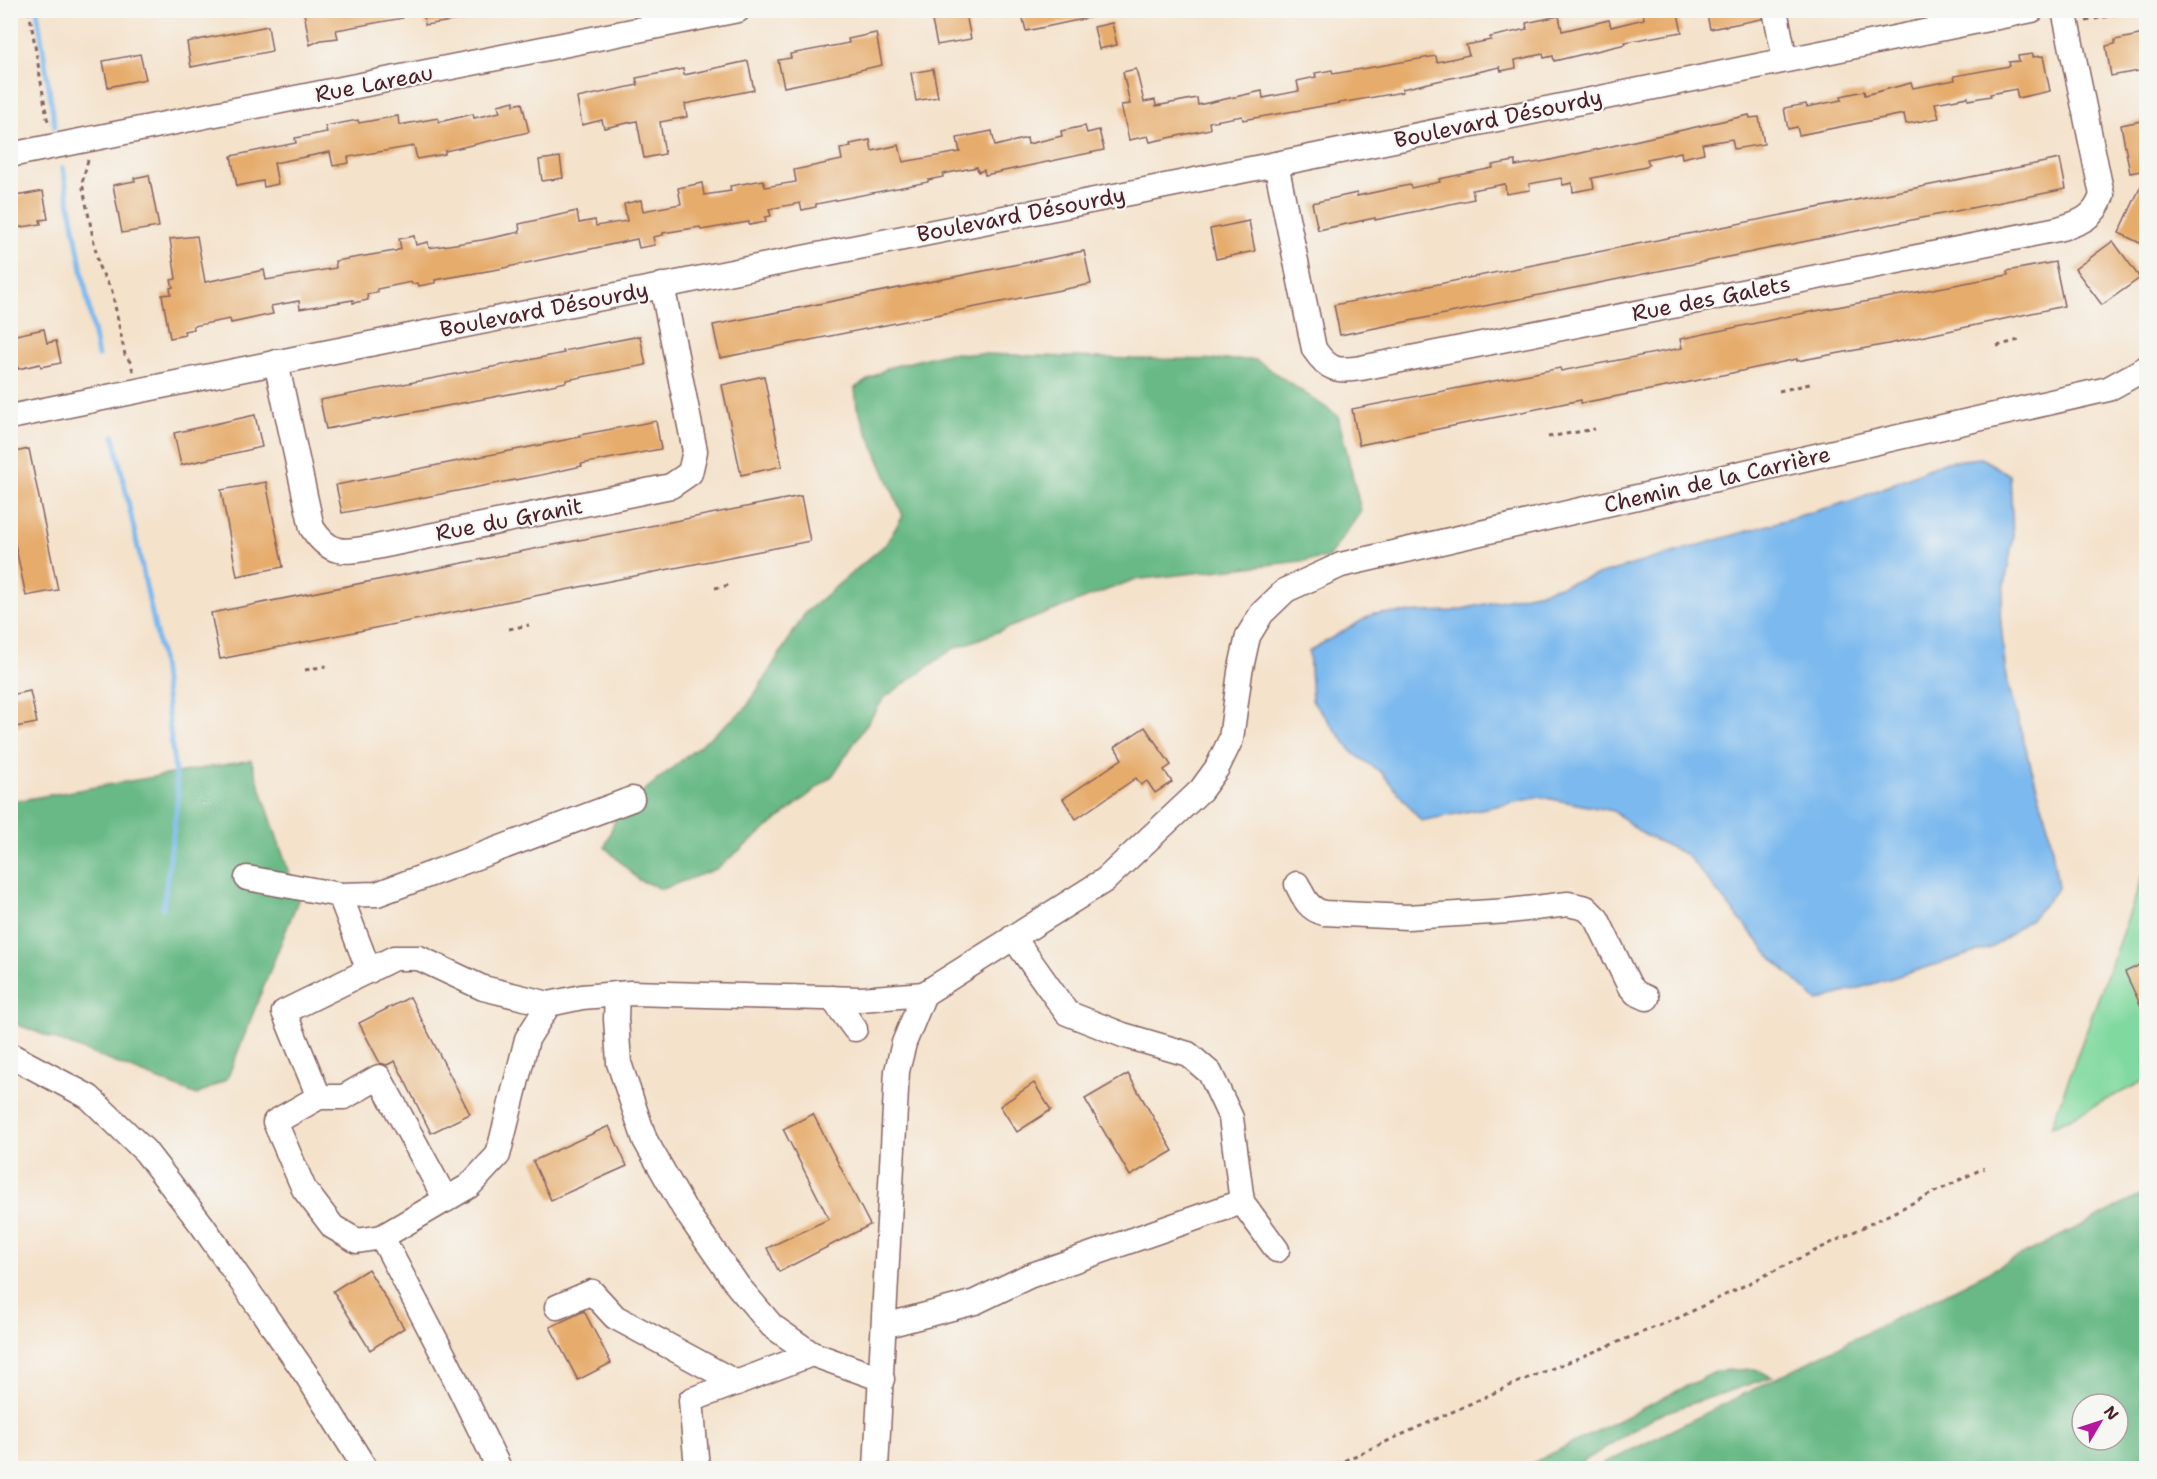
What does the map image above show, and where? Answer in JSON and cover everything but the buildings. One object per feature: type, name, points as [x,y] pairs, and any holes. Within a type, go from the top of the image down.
[{"type":"street","name":"Rue Lareau","points":[[10,155],[738,10]]},
{"type":"street","points":[[1775,10],[1785,60]]},
{"type":"street","name":"Boulevard Désourdy","points":[[10,417],[2032,10]]},
{"type":"street","name":"Rue des Galets","points":[[1276,164],[1314,349],[1322,361],[1331,368],[1347,370],[1395,361],[2058,229],[2089,218],[2099,206],[2102,195],[2064,10]]},
{"type":"street","name":"Rue du Granit","points":[[276,362],[312,528],[321,541],[332,550],[348,552],[376,547],[671,486],[690,473],[695,451],[662,285]]},
{"type":"street","name":"Chemin de la Carrière","points":[[924,994],[1104,880],[1201,790],[1217,768],[1231,739],[1240,672],[1248,636],[1262,613],[1286,590],[1341,565],[2108,389],[2146,368]]},
{"type":"street","points":[[247,878],[340,895],[377,894],[632,799]]},
{"type":"street","points":[[1297,884],[1305,902],[1315,911],[1324,913],[1407,917],[1509,911],[1568,904],[1586,908],[1597,919],[1629,985],[1636,993],[1647,998]]},
{"type":"street","points":[[340,895],[369,971]]},
{"type":"street","points":[[1013,937],[1067,1013],[1123,1035],[1188,1054],[1210,1073],[1231,1118],[1242,1202],[1277,1250]]},
{"type":"street","points":[[319,1097],[284,1012],[394,958],[419,958],[483,988],[549,1004],[582,997],[617,994],[861,999],[924,994],[904,1043],[897,1071],[882,1379],[871,1465]]},
{"type":"street","points":[[617,994],[619,1063],[645,1140],[684,1210],[738,1286],[771,1326],[812,1354],[882,1379]]},
{"type":"street","points":[[832,998],[855,1029]]},
{"type":"street","points":[[446,1200],[379,1077],[344,1097],[319,1097],[275,1122],[304,1189],[333,1227],[357,1240],[382,1237],[446,1200],[469,1186],[498,1155],[527,1039],[549,1004]]},
{"type":"street","points":[[10,1055],[88,1097],[145,1151],[202,1225],[308,1377],[365,1468]]},
{"type":"street","points":[[884,1326],[975,1302],[1029,1276],[1242,1202]]},
{"type":"street","points":[[382,1237],[499,1468]]},
{"type":"street","points":[[558,1307],[592,1292],[615,1317],[737,1383]]},
{"type":"street","points":[[697,1468],[691,1400],[812,1354]]},
{"type":"path","points":[[29,10],[47,118],[52,130],[70,143],[86,148],[88,162],[82,183],[99,267],[112,291],[124,355],[130,363],[133,374]]},
{"type":"path","points":[[2085,21],[2137,10]]},
{"type":"path","points":[[1997,346],[2023,339]]},
{"type":"path","points":[[1779,391],[1814,383]]},
{"type":"path","points":[[1548,437],[1595,429]]},
{"type":"path","points":[[715,588],[730,585]]},
{"type":"path","points":[[509,629],[529,625]]},
{"type":"path","points":[[305,670],[326,666]]},
{"type":"path","points":[[1328,1468],[1516,1383],[1678,1318],[1984,1168]]},
{"type":"green space","points":[[946,353],[1256,360],[1338,416],[1361,511],[1328,558],[1133,580],[953,649],[884,698],[833,775],[716,869],[662,889],[639,880],[605,847],[618,812],[746,708],[806,612],[886,544],[903,516],[857,407],[855,388],[887,368]]},
{"type":"green space","points":[[251,760],[298,900],[227,1079],[197,1095],[11,1022],[10,802]]},
{"type":"green space","points":[[2146,868],[2146,1080],[2051,1127]]},
{"type":"green space","points":[[2146,1193],[2146,1468],[1596,1468]]},
{"type":"green space","points":[[1755,1369],[1772,1377],[1657,1415],[1573,1468],[1523,1468],[1717,1371]]},
{"type":"water","points":[[1981,458],[2010,475],[2013,538],[2000,613],[2006,677],[2049,830],[2058,888],[2035,915],[1993,947],[1817,1001],[1770,956],[1687,855],[1643,834],[1613,811],[1541,797],[1421,821],[1382,773],[1353,753],[1312,700],[1309,651],[1373,614],[1453,611],[1536,593],[1857,499],[1944,462]]},
{"type":"waterway","points":[[37,10],[55,127]]},
{"type":"waterway","points":[[63,168],[98,356]]},
{"type":"waterway","points":[[114,436],[161,656],[178,797],[163,908]]}]
